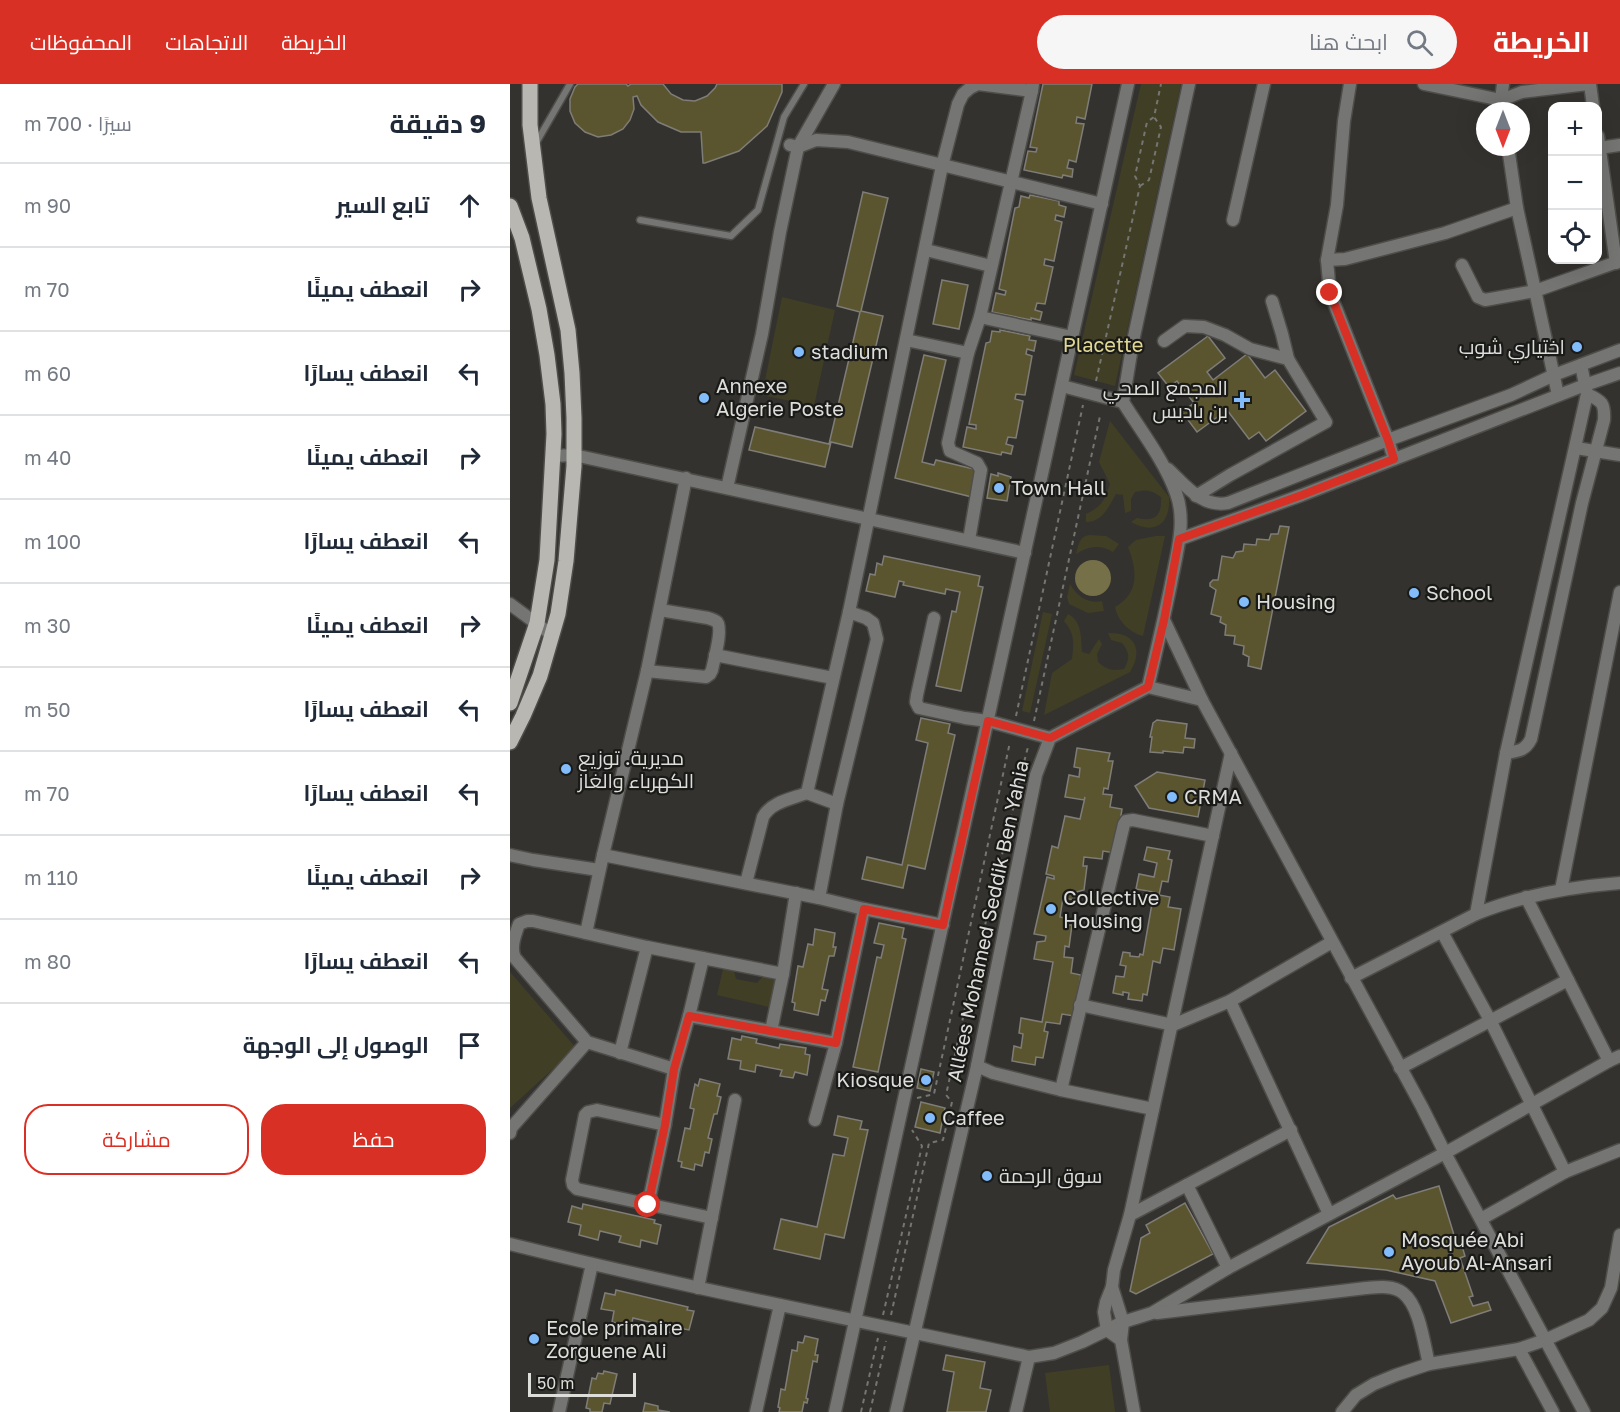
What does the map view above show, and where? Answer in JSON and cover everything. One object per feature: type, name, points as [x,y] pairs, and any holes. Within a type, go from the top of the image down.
[{"type":"main road","points":[[510,742],[540,676],[558,614],[566,561],[574,455],[572,373],[568,330],[539,198],[530,124],[530,84]]},
{"type":"main road","points":[[510,206],[522,238],[539,309],[553,404],[553,456],[547,560],[537,623],[510,703]]},
{"type":"street","points":[[727,488],[762,334],[794,146],[834,84]]},
{"type":"street","points":[[807,793],[849,612],[942,166],[958,104],[963,94],[978,84],[1032,87],[980,317],[968,353],[948,442],[950,451],[977,463],[981,470],[969,540]]},
{"type":"street","points":[[835,1412],[1128,84]]},
{"type":"street","points":[[1148,687],[1164,620],[1180,522],[1176,494],[1161,464],[1123,402],[1136,330],[1189,84]]},
{"type":"street","points":[[1233,220],[1264,84]]},
{"type":"street","points":[[1350,84],[1344,121],[1337,205],[1327,260],[1330,293],[1394,459]]},
{"type":"street","points":[[1424,84],[1490,102]]},
{"type":"street","points":[[1501,102],[1503,84]]},
{"type":"street","points":[[1509,84],[1522,92]]},
{"type":"street","points":[[1506,102],[1522,92],[1589,84],[1592,102]]},
{"type":"street","points":[[794,146],[816,140],[848,142],[1102,204]]},
{"type":"street","points":[[1602,143],[1620,145]]},
{"type":"street","points":[[1509,156],[1517,208],[1558,395]]},
{"type":"street","points":[[1462,265],[1478,297],[1485,300],[1535,291],[1618,262],[1616,227],[1601,156]]},
{"type":"street","points":[[1327,260],[1345,259],[1445,233],[1517,208]]},
{"type":"street","points":[[926,250],[991,266]]},
{"type":"street","points":[[1196,496],[1326,422],[1287,359],[1272,301]]},
{"type":"street","points":[[980,317],[1072,337]]},
{"type":"street","points":[[1164,341],[1185,326],[1204,327],[1225,335],[1250,349],[1287,359]]},
{"type":"street","points":[[906,340],[968,353]]},
{"type":"street","points":[[1161,464],[1196,496],[1220,505],[1512,395],[1554,375],[1620,350]]},
{"type":"street","points":[[1476,914],[1506,753],[1576,448],[1586,389],[1581,365]]},
{"type":"street","points":[[1179,539],[1302,495],[1558,395],[1586,389],[1620,373]]},
{"type":"street","points":[[1062,386],[1123,402]]},
{"type":"street","points":[[1506,753],[1523,750],[1531,739],[1582,503],[1604,420],[1603,405],[1586,389]]},
{"type":"street","points":[[1474,408],[1479,426]]},
{"type":"street","points":[[1576,448],[1620,455]]},
{"type":"street","points":[[553,456],[574,455],[686,478],[1025,553]]},
{"type":"street","points":[[586,933],[647,670],[686,478]]},
{"type":"street","points":[[1561,890],[1620,592]]},
{"type":"street","points":[[510,604],[552,635]]},
{"type":"street","points":[[647,670],[706,677],[712,670],[719,631],[718,624],[708,618],[660,609]]},
{"type":"street","points":[[819,898],[837,804],[877,639],[873,623],[849,612]]},
{"type":"street","points":[[934,618],[917,695],[919,708],[957,717],[988,721],[1050,738],[1148,687],[1202,700]]},
{"type":"street","points":[[1164,620],[1202,700],[1584,1412]]},
{"type":"street","points":[[715,655],[833,678]]},
{"type":"street","name":"Allées Mohamed Seddik Ben Yahia","points":[[896,1412],[977,1066],[1036,775],[1050,738]]},
{"type":"street","points":[[1121,1340],[1107,1330],[1104,1312],[1130,1215],[1231,753]]},
{"type":"street","points":[[746,883],[766,812],[776,805],[807,793],[837,804]]},
{"type":"street","points":[[1061,1090],[1126,821],[1133,820],[1213,836]]},
{"type":"street","points":[[510,855],[600,870]]},
{"type":"street","points":[[603,855],[943,925]]},
{"type":"street","points":[[1351,978],[1476,914],[1511,901],[1591,885],[1620,883]]},
{"type":"street","points":[[771,1031],[796,894]]},
{"type":"street","points":[[1152,1313],[1228,1268],[1445,1153],[1614,1059],[1568,980],[1526,897]]},
{"type":"street","points":[[815,1120],[836,1043],[864,909]]},
{"type":"street","points":[[674,1069],[587,1042],[515,958],[512,948],[519,924],[527,921],[783,974]]},
{"type":"street","points":[[1442,932],[1490,1020],[1565,1172]]},
{"type":"street","points":[[1080,1005],[1173,1024],[1230,1001],[1332,942]]},
{"type":"street","points":[[620,1053],[647,947]]},
{"type":"street","points":[[648,1205],[674,1069],[702,958]]},
{"type":"street","points":[[1401,1068],[1568,980]]},
{"type":"street","points":[[1230,1001],[1329,1214]]},
{"type":"street","points":[[689,1016],[836,1043]]},
{"type":"street","points":[[510,1129],[587,1042]]},
{"type":"street","points":[[977,1066],[993,1073],[1061,1090],[1154,1109]]},
{"type":"street","points":[[698,1288],[735,1100]]},
{"type":"street","points":[[665,1125],[597,1110],[590,1111],[585,1115],[572,1180],[573,1185],[577,1189],[712,1218]]},
{"type":"street","points":[[1130,1215],[1291,1130]]},
{"type":"street","points":[[1481,1219],[1565,1172],[1620,1150]]},
{"type":"street","points":[[1187,1185],[1228,1268]]},
{"type":"street","points":[[1342,1412],[1356,1395],[1374,1384],[1429,1365],[1519,1349],[1589,1320],[1602,1308],[1611,1288],[1620,1235]]},
{"type":"street","points":[[510,1244],[698,1288],[1029,1357],[1054,1353],[1123,1322],[1152,1313],[1387,1287],[1403,1292],[1416,1310],[1429,1365]]},
{"type":"street","points":[[559,1412],[592,1264]]},
{"type":"street","points":[[1112,1287],[1123,1322],[1121,1340],[1134,1412]]},
{"type":"street","points":[[756,1412],[780,1305]]},
{"type":"street","points":[[1519,1349],[1553,1412]]},
{"type":"street","points":[[1016,1412],[1029,1357]]},
{"type":"lane","points":[[533,147],[570,84]]},
{"type":"lane","points":[[640,220],[731,236],[758,210],[784,117],[804,84]]},
{"type":"path","points":[[1096,381],[1140,186],[1135,176],[1147,122],[1154,117],[1161,84]]},
{"type":"path","points":[[1140,186],[1149,180],[1161,127],[1154,117]]},
{"type":"path","points":[[917,1098],[934,1095],[1083,405]]},
{"type":"path","points":[[861,1412],[885,1327],[929,1143],[943,1140],[952,1102],[946,1095],[1031,733],[1100,416]]},
{"type":"path","points":[[870,1412],[922,1146],[911,1128]]},
{"type":"green space","name":"Placette","points":[[1141,84],[1181,84],[1115,386],[1074,375]]},
{"type":"green space","name":"stadium","points":[[782,297],[835,310],[814,406],[762,395]]},
{"type":"green space","points":[[1110,421],[1169,497],[1169,506],[1164,520],[1154,527],[1147,528],[1131,522],[1137,518],[1153,518],[1159,513],[1161,497],[1146,490],[1135,492],[1131,499],[1131,511],[1125,513],[1123,495],[1116,494],[1101,516],[1086,522],[1086,514],[1102,502],[1110,484],[1099,462]]},
{"type":"green space","points":[[1090,535],[1106,536],[1119,544],[1113,552],[1094,547],[1076,554],[1082,539]]},
{"type":"green space","points":[[1165,536],[1143,636],[1133,632],[1125,625],[1118,617],[1115,607],[1129,595],[1134,580],[1133,564],[1128,547],[1136,540]]},
{"type":"green space","points":[[1070,584],[1083,598],[1102,601],[1104,611],[1088,613],[1069,604],[1067,597]]},
{"type":"green space","points":[[1043,612],[1052,614],[1030,713],[1022,711]]},
{"type":"green space","points":[[1068,614],[1078,625],[1082,652],[1089,654],[1099,639],[1102,644],[1097,654],[1098,662],[1104,667],[1113,670],[1124,669],[1128,659],[1127,650],[1122,643],[1111,640],[1108,633],[1117,633],[1131,639],[1136,656],[1130,672],[1044,715],[1052,673],[1072,659],[1073,639],[1064,621]]},
{"type":"green space","points":[[723,969],[734,971],[736,979],[757,983],[764,975],[776,978],[769,1007],[717,995]]},
{"type":"green space","points":[[510,972],[576,1048],[510,1108]]},
{"type":"green space","points":[[1109,1365],[1115,1412],[1050,1412],[1045,1373]]},
{"type":"shaded area","points":[[1093,560],[1105,566],[1111,578],[1105,590],[1093,596],[1081,590],[1075,578],[1081,566]]},
{"type":"building","points":[[578,84],[626,84],[628,86],[631,84],[663,84],[671,94],[683,100],[695,101],[707,96],[717,84],[782,84],[782,92],[767,126],[739,151],[703,163],[701,132],[681,132],[658,122],[641,105],[637,96],[633,97],[634,109],[623,129],[611,135],[598,137],[585,132],[575,123],[570,111],[570,99]]},
{"type":"building","points":[[1043,84],[1092,84],[1085,119],[1077,117],[1076,123],[1084,124],[1076,162],[1069,160],[1067,168],[1073,169],[1072,177],[1063,175],[1062,178],[1024,170],[1028,151],[1036,152],[1037,148],[1030,147]]},
{"type":"building","points":[[863,192],[888,198],[861,311],[883,316],[852,447],[831,442],[825,467],[749,450],[755,427],[829,444],[860,312],[837,306]]},
{"type":"building","points":[[1030,195],[1059,201],[1059,205],[1066,207],[1064,217],[1056,215],[1055,220],[1062,222],[1054,261],[1045,259],[1044,265],[1053,267],[1045,304],[1037,303],[1035,310],[1042,312],[1040,320],[992,312],[996,293],[1005,295],[1006,291],[999,289],[1015,208],[1019,207],[1021,196],[1029,198]]},
{"type":"building","points":[[942,280],[968,285],[959,329],[933,324]]},
{"type":"building","points":[[1000,330],[1030,336],[1029,340],[1036,341],[1034,351],[1027,349],[1026,354],[1032,356],[1025,395],[1016,394],[1015,399],[1023,401],[1016,438],[1008,437],[1006,444],[1013,446],[1011,454],[1002,452],[1001,455],[963,447],[967,427],[976,429],[976,425],[969,424],[986,343],[990,342],[992,331],[1000,332]]},
{"type":"building","points":[[1208,336],[1225,358],[1207,372],[1213,380],[1247,354],[1265,378],[1275,370],[1306,411],[1266,441],[1259,432],[1249,439],[1227,410],[1197,432],[1182,412],[1194,403],[1177,381],[1169,387],[1158,373]]},
{"type":"building","points":[[924,355],[946,360],[922,462],[934,465],[936,460],[978,470],[972,497],[895,478]]},
{"type":"building","name":"Town Hall","points":[[998,473],[1011,477],[1007,501],[987,498],[991,474],[998,476]]},
{"type":"building","name":"Housing","points":[[1280,526],[1289,527],[1261,669],[1248,666],[1249,657],[1243,654],[1244,646],[1234,644],[1235,636],[1225,635],[1226,625],[1220,622],[1221,617],[1211,614],[1216,590],[1210,586],[1210,583],[1218,580],[1222,556],[1233,558],[1236,552],[1243,551],[1244,544],[1256,545],[1257,539],[1269,540],[1271,534],[1278,534]]},
{"type":"building","points":[[884,556],[980,576],[978,586],[983,587],[961,691],[936,686],[952,611],[956,612],[960,592],[946,589],[945,594],[903,585],[904,582],[899,581],[895,597],[866,591],[870,574],[875,575],[877,563],[882,565]]},
{"type":"building","points":[[921,718],[950,724],[948,733],[955,735],[925,869],[908,865],[903,888],[862,879],[867,857],[902,865],[928,743],[916,740]]},
{"type":"building","name":"CRMA","points":[[1157,720],[1187,724],[1185,738],[1195,739],[1194,748],[1184,747],[1183,753],[1150,752],[1153,723]]},
{"type":"building","name":"Collective Housing","points":[[1077,748],[1110,753],[1108,761],[1113,761],[1108,789],[1104,788],[1103,794],[1112,795],[1110,807],[1122,809],[1115,853],[1103,851],[1102,859],[1084,857],[1083,866],[1087,866],[1084,890],[1076,892],[1075,900],[1063,898],[1060,917],[1069,919],[1068,925],[1072,925],[1069,947],[1065,946],[1064,957],[1073,958],[1071,973],[1081,975],[1074,1016],[1062,1014],[1060,1024],[1046,1022],[1044,1031],[1048,1032],[1043,1058],[1036,1057],[1035,1065],[1012,1061],[1014,1046],[1021,1048],[1023,1034],[1019,1033],[1021,1018],[1042,1022],[1053,962],[1034,959],[1037,942],[1045,941],[1046,936],[1034,934],[1047,877],[1054,879],[1054,876],[1046,874],[1052,846],[1058,848],[1065,816],[1080,819],[1085,797],[1084,800],[1065,797],[1069,775],[1079,777],[1080,768],[1074,767]]},
{"type":"building","name":"CRMA","points":[[1157,772],[1205,780],[1198,817],[1149,808],[1135,786]]},
{"type":"building","points":[[1147,847],[1170,851],[1168,859],[1172,860],[1168,882],[1162,881],[1159,895],[1170,897],[1168,907],[1181,909],[1174,950],[1163,948],[1160,963],[1153,961],[1147,995],[1143,994],[1142,1001],[1128,999],[1129,993],[1123,992],[1123,995],[1113,993],[1116,976],[1124,977],[1126,966],[1120,965],[1123,952],[1130,953],[1130,956],[1143,955],[1154,892],[1136,889],[1139,874],[1154,877],[1157,863],[1144,860]]},
{"type":"building","points":[[879,923],[904,928],[902,938],[906,939],[878,1072],[853,1067],[877,957],[881,958],[884,945],[874,943]]},
{"type":"building","points":[[815,929],[835,933],[833,947],[836,947],[834,956],[829,956],[822,989],[828,990],[825,1001],[821,1000],[818,1015],[794,1010],[795,1003],[792,1002],[798,966],[803,967],[808,944],[813,945]]},
{"type":"building","points":[[742,1036],[757,1039],[756,1043],[779,1048],[780,1044],[806,1048],[805,1054],[810,1055],[807,1075],[795,1072],[793,1078],[780,1076],[782,1070],[756,1065],[755,1072],[740,1069],[741,1061],[728,1059],[732,1038],[741,1040]]},
{"type":"building","name":"Kiosque","points":[[921,1069],[934,1072],[930,1091],[917,1088]]},
{"type":"building","points":[[700,1079],[720,1084],[717,1096],[721,1097],[708,1138],[712,1139],[709,1153],[705,1152],[702,1166],[695,1164],[694,1170],[681,1167],[682,1162],[678,1161],[685,1128],[690,1129],[694,1109],[690,1108],[695,1084],[698,1086]]},
{"type":"building","name":"Caffee","points":[[921,1102],[945,1108],[940,1133],[915,1127]]},
{"type":"building","points":[[838,1116],[862,1121],[860,1129],[868,1130],[844,1238],[825,1234],[820,1259],[774,1249],[781,1219],[817,1227],[833,1154],[844,1156],[848,1138],[834,1135]]},
{"type":"building","name":"Mosquée Abi Ayoub Al-Ansari","points":[[1439,1186],[1458,1248],[1462,1246],[1465,1256],[1460,1258],[1473,1296],[1469,1297],[1473,1306],[1488,1302],[1491,1310],[1451,1323],[1435,1281],[1386,1270],[1307,1263],[1329,1227],[1393,1195],[1396,1199]]},
{"type":"building","points":[[1185,1203],[1213,1254],[1136,1294],[1130,1291],[1141,1238],[1150,1233],[1146,1225]]},
{"type":"building","points":[[583,1204],[655,1220],[654,1223],[661,1225],[657,1244],[641,1240],[640,1247],[619,1242],[621,1236],[600,1231],[598,1240],[579,1235],[581,1225],[568,1222],[572,1206],[582,1209]]},
{"type":"building","points":[[616,1290],[688,1307],[687,1310],[694,1311],[689,1330],[674,1327],[672,1333],[652,1328],[654,1323],[633,1318],[631,1326],[612,1322],[614,1311],[601,1309],[605,1293],[615,1295]]},
{"type":"building","points":[[805,1336],[818,1339],[815,1355],[818,1355],[817,1362],[813,1361],[807,1403],[804,1402],[802,1412],[779,1412],[781,1389],[785,1390],[792,1350],[797,1351],[798,1342],[803,1343]]},
{"type":"building","points":[[946,1355],[985,1362],[980,1388],[991,1390],[986,1412],[947,1412],[954,1372],[943,1370]]},
{"type":"building","points":[[604,1371],[617,1374],[610,1404],[604,1403],[602,1412],[590,1412],[590,1409],[586,1408],[592,1378],[596,1379],[598,1373],[603,1374]]},
{"type":"building","points":[[645,1403],[658,1406],[658,1410],[670,1412],[643,1412]]},
{"type":"place","name":"اختياري شوب","points":[[1577,347]]},
{"type":"place","name":"stadium","points":[[799,352]]},
{"type":"place","name":"Annexe Algerie Poste","points":[[704,398]]},
{"type":"place","name":"المجمع الصحي بن باديس","points":[[1242,400]]},
{"type":"place","name":"Town Hall","points":[[999,488]]},
{"type":"place","name":"School","points":[[1414,593]]},
{"type":"place","name":"Housing","points":[[1244,602]]},
{"type":"place","name":"مديرية. توزيع الكهرباء والغاز","points":[[566,769]]},
{"type":"place","name":"CRMA","points":[[1172,797]]},
{"type":"place","name":"Collective Housing","points":[[1051,909]]},
{"type":"place","name":"Kiosque","points":[[926,1080]]},
{"type":"place","name":"Caffee","points":[[930,1118]]},
{"type":"place","name":"سوق الرحمة","points":[[987,1176]]},
{"type":"place","name":"Mosquée Abi Ayoub Al-Ansari","points":[[1389,1252]]},
{"type":"place","name":"Ecole primaire Zorguene Ali","points":[[534,1339]]},
{"type":"route","points":[[648,1205],[674,1069],[689,1016],[836,1043],[864,909],[943,925],[988,721],[1050,738],[1148,687],[1164,620],[1179,539],[1394,459],[1330,293]]}]
